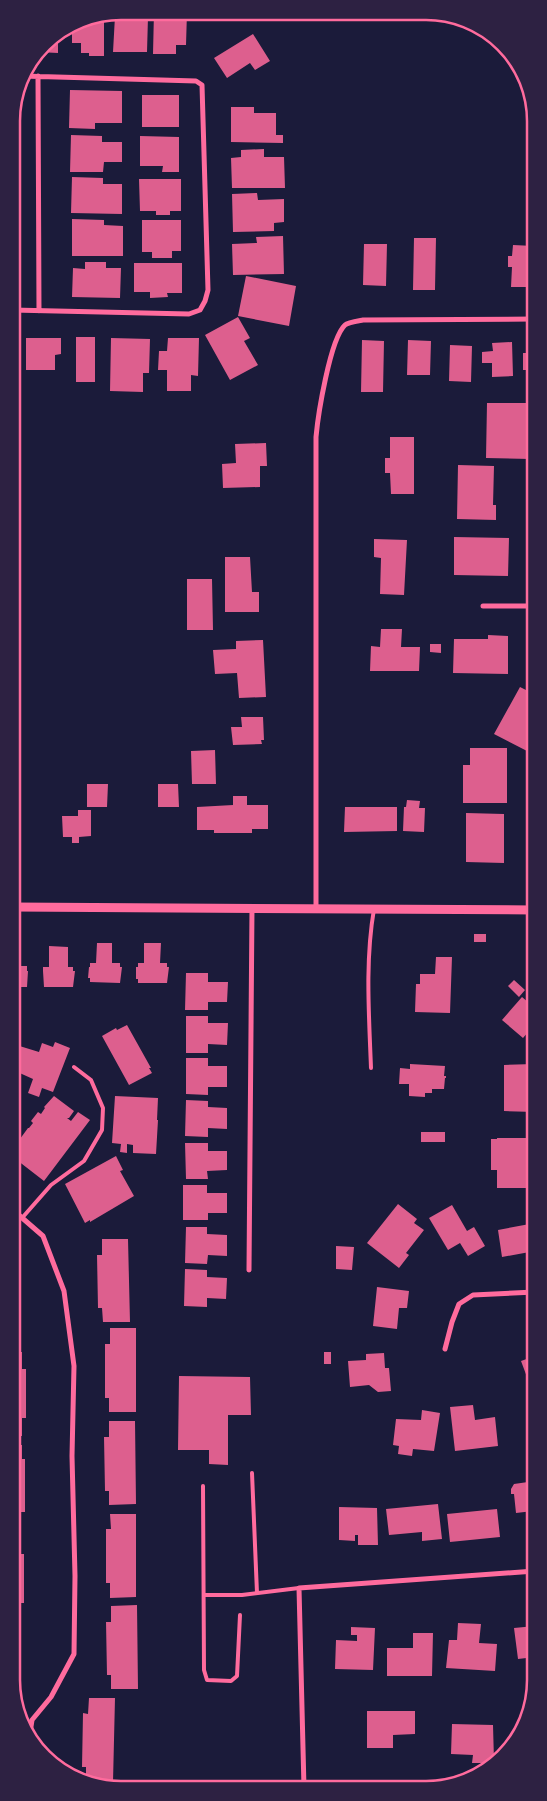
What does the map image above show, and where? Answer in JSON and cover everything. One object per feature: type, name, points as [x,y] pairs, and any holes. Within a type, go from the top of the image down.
[{"type":"street","points":[[20,310],[189,314],[200,310],[208,290],[202,85],[196,81],[31,76]]},
{"type":"street","points":[[38,76],[39,311]]},
{"type":"street","points":[[316,909],[316,437],[318,414],[336,337],[346,324],[363,320],[527,319]]},
{"type":"street","points":[[483,606],[527,606]]},
{"type":"street","points":[[20,907],[527,910]]},
{"type":"street","points":[[249,1270],[252,908]]},
{"type":"street","points":[[22,1218],[43,1236],[64,1291],[74,1366],[72,1456],[75,1576],[74,1654],[51,1697],[32,1720],[31,1726]]},
{"type":"street","points":[[446,1349],[452,1322],[460,1304],[473,1296],[527,1293]]},
{"type":"street","points":[[304,1781],[299,1588],[527,1572]]},
{"type":"lane","points":[[371,1068],[369,982],[370,930],[374,909]]},
{"type":"lane","points":[[22,1218],[51,1185],[84,1162],[102,1130],[103,1108],[91,1080],[74,1067]]},
{"type":"lane","points":[[252,1473],[257,1593]]},
{"type":"lane","points":[[203,1486],[204,1670],[207,1680],[231,1681],[237,1676],[240,1615]]},
{"type":"lane","points":[[204,1595],[257,1593],[299,1588]]},
{"type":"building","points":[[115,20],[148,20],[147,52],[113,52]]},
{"type":"building","points":[[154,20],[187,20],[186,45],[176,45],[176,54],[153,54]]},
{"type":"building","points":[[104,22],[104,56],[89,56],[89,53],[81,53],[81,43],[72,43],[72,33],[77,30]]},
{"type":"building","points":[[253,34],[270,61],[255,70],[250,63],[227,78],[214,58]]},
{"type":"building","points":[[58,43],[58,53],[48,52]]},
{"type":"building","points":[[70,90],[122,91],[122,123],[95,123],[95,129],[69,128]]},
{"type":"building","points":[[142,95],[179,95],[179,127],[142,127]]},
{"type":"building","points":[[231,107],[254,107],[254,113],[276,113],[276,135],[283,135],[283,143],[231,142]]},
{"type":"building","points":[[71,135],[102,136],[102,142],[122,142],[122,162],[104,162],[103,172],[70,172]]},
{"type":"building","points":[[140,136],[179,137],[179,172],[162,172],[163,166],[140,166]]},
{"type":"building","points":[[264,149],[264,157],[284,157],[285,188],[232,188],[231,158],[241,157],[241,150]]},
{"type":"building","points":[[72,177],[103,178],[103,184],[122,184],[122,214],[71,213]]},
{"type":"building","points":[[20,178],[21,213],[20,213]]},
{"type":"building","points":[[139,179],[181,179],[181,211],[170,211],[170,215],[156,215],[156,211],[140,211]]},
{"type":"building","points":[[257,193],[258,200],[284,199],[284,222],[274,223],[274,231],[233,232],[232,194]]},
{"type":"building","points":[[72,219],[104,220],[104,225],[123,226],[123,256],[72,256]]},
{"type":"building","points":[[142,220],[181,220],[181,251],[172,251],[172,258],[152,258],[152,252],[142,252]]},
{"type":"building","points":[[283,236],[284,274],[233,275],[232,244],[257,243],[256,237]]},
{"type":"building","points":[[414,238],[436,238],[435,290],[413,290]]},
{"type":"building","points":[[364,244],[387,244],[386,286],[363,285]]},
{"type":"building","points":[[513,245],[527,246],[527,287],[511,287],[512,267],[508,267],[508,256],[512,256]]},
{"type":"building","points":[[85,262],[106,262],[106,268],[121,268],[120,298],[72,297],[73,268],[85,269]]},
{"type":"building","points":[[20,263],[21,263],[20,298]]},
{"type":"building","points":[[134,263],[182,263],[182,293],[167,293],[168,297],[150,298],[150,292],[134,292]]},
{"type":"building","points":[[246,276],[296,286],[289,326],[238,316]]},
{"type":"building","points":[[238,317],[250,338],[244,341],[258,365],[230,380],[205,335]]},
{"type":"building","points":[[76,337],[95,337],[95,382],[76,382]]},
{"type":"building","points":[[26,338],[61,338],[61,354],[55,355],[55,370],[26,370]]},
{"type":"building","points":[[111,338],[150,339],[149,373],[143,373],[143,392],[110,391]]},
{"type":"building","points":[[168,338],[199,338],[198,376],[191,375],[191,391],[167,391],[167,370],[158,370],[159,351],[167,351]]},
{"type":"building","points":[[362,340],[384,341],[383,392],[361,392]]},
{"type":"building","points":[[408,340],[431,341],[430,375],[407,375]]},
{"type":"building","points":[[512,342],[513,376],[492,377],[492,363],[482,363],[482,352],[493,351],[492,343]]},
{"type":"building","points":[[450,345],[472,346],[471,382],[449,381]]},
{"type":"building","points":[[523,353],[527,353],[527,370],[523,370]]},
{"type":"building","points":[[487,403],[527,403],[527,459],[486,458]]},
{"type":"building","points":[[390,437],[414,437],[414,494],[391,494],[390,473],[385,473],[385,458],[390,458]]},
{"type":"building","points":[[266,443],[267,466],[260,466],[260,487],[223,488],[222,464],[236,463],[235,444]]},
{"type":"building","points":[[458,465],[494,466],[493,505],[496,505],[496,520],[457,519]]},
{"type":"building","points":[[454,537],[509,538],[508,576],[454,575]]},
{"type":"building","points":[[374,539],[407,540],[404,595],[380,594],[381,558],[374,557]]},
{"type":"building","points":[[225,557],[250,557],[252,592],[259,592],[259,612],[225,612]]},
{"type":"building","points":[[187,579],[212,579],[213,630],[187,630]]},
{"type":"building","points":[[381,629],[402,629],[401,647],[420,647],[419,671],[370,671],[371,646],[380,647]]},
{"type":"building","points":[[488,635],[508,636],[508,674],[453,673],[454,639],[488,639]]},
{"type":"building","points":[[263,640],[266,697],[239,698],[237,673],[215,674],[213,650],[236,649],[236,641]]},
{"type":"building","points":[[430,644],[441,644],[441,653],[430,652]]},
{"type":"building","points":[[520,687],[527,690],[527,751],[494,734]]},
{"type":"building","points":[[241,717],[263,717],[264,740],[261,740],[262,744],[233,745],[231,727],[242,727]]},
{"type":"building","points":[[470,748],[507,748],[507,803],[463,803],[463,765],[470,765]]},
{"type":"building","points":[[215,750],[216,784],[192,784],[191,751]]},
{"type":"building","points":[[87,784],[108,784],[107,807],[87,807]]},
{"type":"building","points":[[158,784],[178,784],[179,807],[158,807]]},
{"type":"building","points":[[233,796],[247,796],[247,805],[268,805],[268,829],[252,829],[252,833],[214,833],[214,830],[197,830],[197,807],[233,805]]},
{"type":"building","points":[[407,800],[420,801],[419,808],[425,808],[424,832],[403,831],[404,807],[406,807]]},
{"type":"building","points":[[345,807],[397,807],[397,831],[344,832]]},
{"type":"building","points":[[78,810],[91,810],[91,836],[79,837],[79,843],[72,843],[72,837],[63,837],[62,816],[78,816]]},
{"type":"building","points":[[466,813],[504,814],[504,863],[466,862]]},
{"type":"building","points":[[474,934],[486,934],[486,942],[474,942]]},
{"type":"building","points":[[97,943],[112,943],[112,963],[120,963],[120,967],[122,967],[120,983],[90,982],[90,978],[88,978],[89,967],[90,963],[96,963]]},
{"type":"building","points":[[144,943],[161,943],[160,963],[167,963],[167,967],[169,967],[167,983],[138,983],[136,967],[138,967],[138,963],[144,963]]},
{"type":"building","points":[[20,946],[21,966],[27,966],[28,971],[27,987],[20,987]]},
{"type":"building","points":[[49,946],[68,947],[68,967],[73,967],[73,971],[75,971],[73,987],[44,987],[43,967],[49,967]]},
{"type":"building","points":[[436,957],[452,957],[450,1013],[415,1012],[416,984],[420,984],[420,974],[435,974]]},
{"type":"building","points":[[186,973],[208,973],[208,982],[228,982],[227,1002],[208,1002],[208,1010],[185,1010]]},
{"type":"building","points":[[514,980],[525,990],[519,997],[508,986]]},
{"type":"building","points":[[522,997],[527,1001],[527,1033],[523,1038],[502,1020]]},
{"type":"building","points":[[186,1016],[208,1016],[208,1023],[228,1023],[227,1045],[208,1044],[208,1053],[186,1053]]},
{"type":"building","points":[[127,1025],[152,1073],[129,1085],[102,1036],[116,1028],[117,1030]]},
{"type":"building","points":[[55,1042],[70,1048],[53,1092],[42,1088],[39,1097],[28,1093],[33,1079],[20,1073],[20,1046],[39,1052],[42,1043],[53,1047]]},
{"type":"building","points":[[186,1058],[208,1058],[208,1066],[227,1066],[227,1087],[208,1087],[208,1095],[186,1094]]},
{"type":"building","points":[[410,1064],[445,1066],[444,1076],[446,1078],[444,1089],[432,1089],[432,1093],[425,1093],[425,1097],[409,1096],[409,1084],[399,1084],[400,1068],[410,1069]]},
{"type":"building","points":[[527,1064],[527,1112],[504,1111],[504,1065]]},
{"type":"building","points":[[54,1096],[74,1111],[67,1118],[71,1121],[78,1112],[90,1120],[44,1181],[20,1162],[20,1139],[33,1123],[31,1121],[38,1112],[41,1114],[44,1107]]},
{"type":"building","points":[[115,1096],[158,1098],[156,1154],[133,1153],[133,1145],[127,1144],[127,1153],[120,1152],[121,1144],[112,1143]]},
{"type":"building","points":[[186,1100],[208,1101],[208,1107],[227,1108],[227,1129],[208,1128],[208,1137],[185,1136]]},
{"type":"building","points":[[421,1132],[445,1132],[445,1142],[421,1142]]},
{"type":"building","points":[[527,1138],[527,1188],[497,1188],[497,1170],[491,1170],[491,1139]]},
{"type":"building","points":[[185,1143],[208,1143],[208,1151],[227,1151],[227,1170],[207,1171],[208,1179],[186,1179]]},
{"type":"building","points":[[116,1156],[123,1170],[120,1171],[134,1196],[90,1222],[90,1220],[85,1223],[65,1184]]},
{"type":"building","points":[[183,1185],[207,1185],[207,1193],[227,1193],[227,1213],[208,1213],[208,1220],[183,1220]]},
{"type":"building","points":[[398,1204],[417,1219],[414,1223],[424,1230],[406,1253],[409,1255],[399,1268],[367,1243]]},
{"type":"building","points":[[452,1205],[467,1231],[474,1227],[485,1246],[468,1256],[460,1243],[448,1250],[429,1218]]},
{"type":"building","points":[[527,1225],[527,1252],[502,1257],[498,1230]]},
{"type":"building","points":[[186,1227],[207,1227],[207,1234],[227,1235],[227,1256],[208,1255],[207,1264],[185,1263]]},
{"type":"building","points":[[102,1239],[128,1239],[130,1322],[103,1322],[102,1308],[98,1308],[97,1255],[102,1255]]},
{"type":"building","points":[[336,1246],[354,1247],[352,1270],[336,1269]]},
{"type":"building","points":[[185,1269],[207,1270],[207,1277],[227,1278],[226,1299],[207,1298],[207,1307],[184,1306]]},
{"type":"building","points":[[377,1287],[409,1291],[407,1308],[399,1308],[397,1329],[373,1326]]},
{"type":"building","points":[[110,1328],[136,1328],[136,1412],[109,1412],[109,1398],[105,1398],[105,1344],[110,1344]]},
{"type":"building","points":[[20,1352],[22,1352],[22,1369],[26,1369],[26,1418],[22,1418],[22,1436],[20,1436]]},
{"type":"building","points":[[324,1352],[331,1352],[331,1364],[324,1364]]},
{"type":"building","points":[[384,1353],[385,1368],[389,1368],[391,1391],[378,1392],[369,1385],[350,1387],[348,1361],[366,1360],[366,1354]]},
{"type":"building","points":[[527,1359],[527,1377],[521,1361]]},
{"type":"building","points":[[179,1376],[250,1377],[251,1415],[228,1415],[228,1465],[209,1464],[209,1450],[178,1450]]},
{"type":"building","points":[[473,1405],[475,1420],[495,1417],[498,1446],[455,1451],[450,1407]]},
{"type":"building","points":[[422,1410],[440,1413],[434,1451],[413,1449],[412,1456],[398,1454],[399,1446],[393,1445],[396,1419],[421,1420]]},
{"type":"building","points":[[109,1421],[135,1421],[136,1504],[109,1505],[109,1491],[105,1491],[104,1437],[109,1437]]},
{"type":"building","points":[[20,1445],[22,1445],[22,1459],[25,1459],[25,1512],[21,1512],[21,1528]]},
{"type":"building","points":[[527,1482],[527,1512],[516,1513],[514,1494],[511,1494],[514,1484]]},
{"type":"building","points":[[438,1504],[442,1539],[422,1541],[422,1532],[389,1535],[386,1509]]},
{"type":"building","points":[[339,1507],[377,1508],[378,1545],[358,1545],[358,1535],[355,1535],[355,1541],[339,1540]]},
{"type":"building","points":[[497,1509],[500,1537],[450,1542],[447,1514]]},
{"type":"building","points":[[110,1514],[136,1514],[136,1597],[110,1598],[110,1583],[106,1583],[106,1529],[111,1529]]},
{"type":"building","points":[[20,1554],[24,1554],[24,1603],[20,1603]]},
{"type":"building","points":[[137,1605],[138,1689],[111,1689],[111,1675],[107,1675],[106,1622],[111,1622],[111,1606]]},
{"type":"building","points":[[458,1623],[481,1624],[479,1643],[497,1644],[495,1671],[446,1668],[449,1640],[457,1640]]},
{"type":"building","points":[[351,1627],[375,1628],[373,1670],[335,1669],[336,1640],[357,1641],[357,1635],[351,1635]]},
{"type":"building","points":[[527,1627],[527,1658],[518,1659],[514,1628]]},
{"type":"building","points":[[413,1633],[433,1633],[432,1676],[387,1676],[387,1648],[413,1648]]},
{"type":"building","points":[[89,1698],[115,1698],[113,1781],[86,1775],[86,1767],[82,1767],[83,1713],[88,1714]]},
{"type":"building","points":[[367,1711],[415,1711],[415,1734],[393,1735],[393,1748],[367,1748]]},
{"type":"building","points":[[452,1724],[493,1725],[494,1754],[483,1763],[472,1763],[473,1755],[451,1754]]}]
